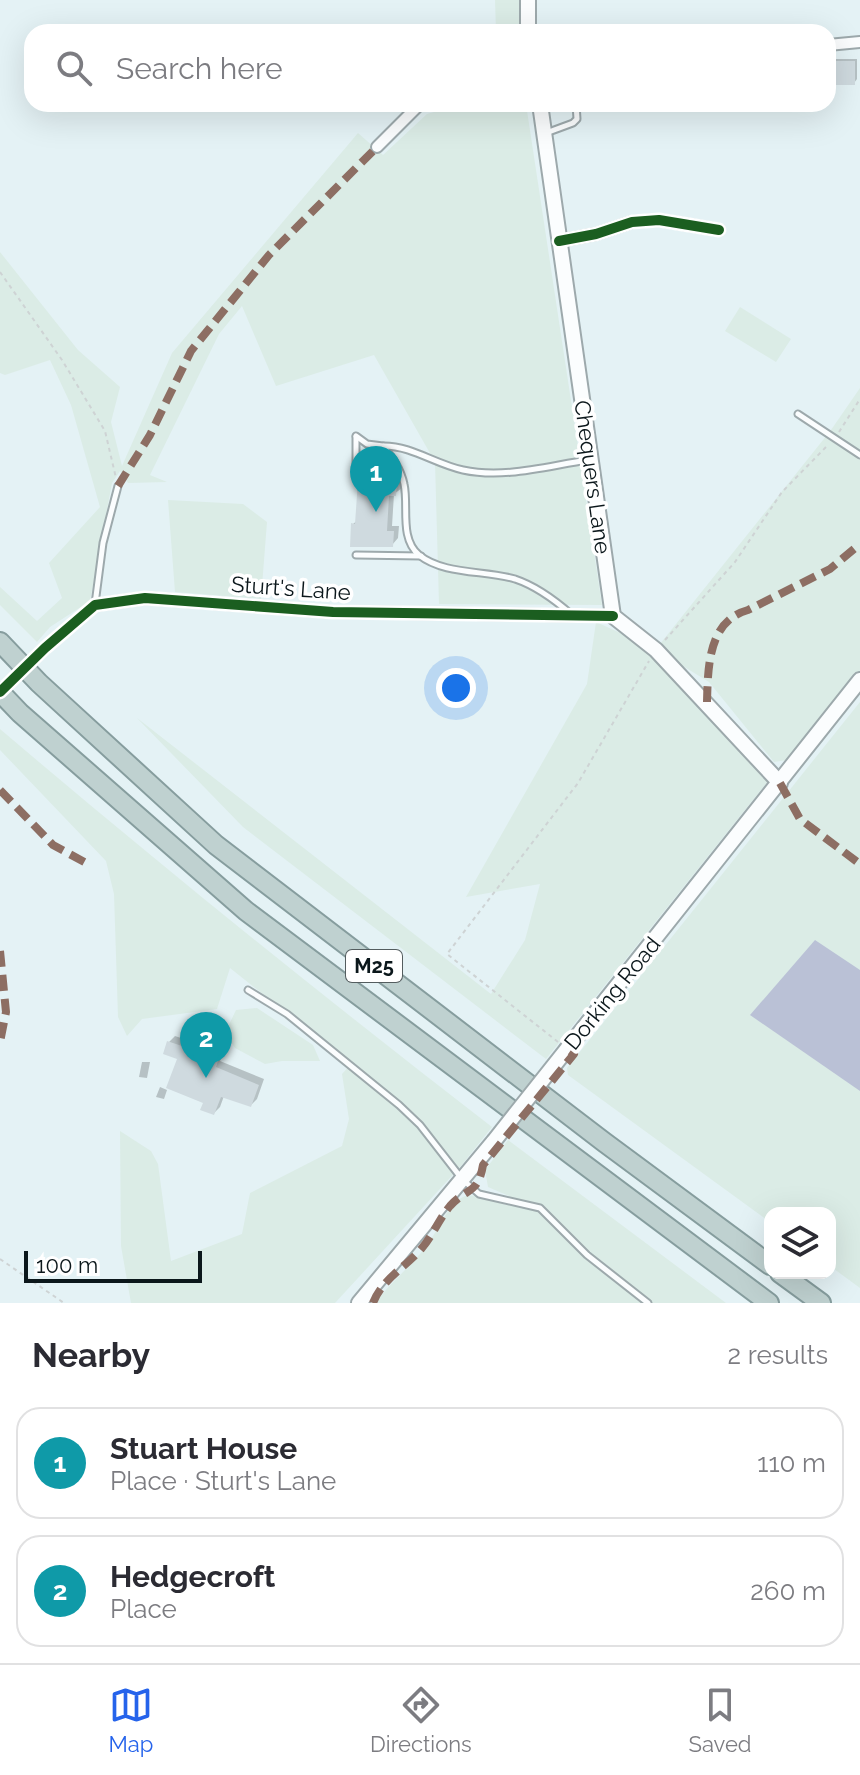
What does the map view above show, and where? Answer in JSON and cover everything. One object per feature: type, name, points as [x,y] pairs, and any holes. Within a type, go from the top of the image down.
[{"type":"highway","name":"M25","points":[[0,642],[39,683],[216,845],[764,1261]]},
{"type":"highway","name":"M25","points":[[0,692],[246,911],[769,1303]]},
{"type":"highway","points":[[788,1279],[821,1303]]},
{"type":"main road","points":[[528,0],[528,24]]},
{"type":"main road","name":"Chequers Lane","points":[[541,112],[613,616]]},
{"type":"main road","points":[[613,616],[656,650],[780,783]]},
{"type":"main road","name":"Dorking Road","points":[[359,1303],[494,1141],[860,680]]},
{"type":"street","points":[[836,44],[860,42]]},
{"type":"street","points":[[377,147],[412,112]]},
{"type":"street","points":[[559,241],[596,234],[632,222],[659,220],[719,230]]},
{"type":"street","name":"Sturt's Lane","points":[[95,605],[145,598],[333,612],[613,616]]},
{"type":"street","points":[[0,692],[95,605]]},
{"type":"lane","points":[[545,133],[573,123],[577,119],[577,112]]},
{"type":"lane","points":[[798,414],[860,455]]},
{"type":"lane","points":[[356,474],[356,436],[367,444],[400,446],[438,463],[502,474],[591,459]]},
{"type":"lane","points":[[383,446],[393,458],[404,483],[409,539],[422,556]]},
{"type":"lane","points":[[95,605],[103,543],[118,486]]},
{"type":"lane","points":[[356,555],[422,556],[443,566],[515,579],[550,596],[573,615]]},
{"type":"lane","points":[[248,990],[287,1014],[399,1105],[420,1125],[462,1179],[479,1194],[540,1208],[587,1255],[648,1303]]},
{"type":"path","points":[[0,272],[62,360],[105,431],[118,486]]},
{"type":"path","points":[[567,1049],[447,954],[578,783],[656,650],[735,562],[782,492],[835,437],[860,399]]},
{"type":"path","points":[[0,1259],[64,1303]]},
{"type":"shaded area","points":[[495,0],[519,0],[519,24],[496,24]]},
{"type":"shaded area","points":[[527,112],[602,605],[439,604],[435,462],[374,355],[276,386],[242,306],[219,334],[150,475],[167,482],[128,483],[120,471],[112,483],[90,601],[50,627],[37,642],[0,605],[0,587],[37,621],[62,598],[49,563],[100,507],[71,405],[50,360],[5,375],[0,373],[0,252],[78,350],[120,387],[111,422],[122,466],[172,353],[358,133],[383,155],[427,114]]},
{"type":"shaded area","points":[[740,307],[791,339],[776,362],[725,331]]},
{"type":"shaded area","points":[[860,388],[860,672],[787,760],[774,762],[709,682],[660,652],[773,775],[546,1059],[243,827],[137,718],[491,994],[525,940],[540,884],[466,897],[587,684],[596,622],[656,649],[831,430]]},
{"type":"shaded area","points":[[168,500],[243,504],[267,522],[261,599],[175,592]]},
{"type":"shaded area","points":[[860,702],[860,1288],[836,1270],[836,1207],[764,1207],[764,1218],[568,1075],[567,1068]]},
{"type":"shaded area","points":[[0,729],[244,931],[492,1127],[461,1166],[335,1303],[131,1303],[121,1246],[120,1131],[151,1151],[158,1164],[171,1261],[242,1234],[250,1193],[342,1146],[349,1119],[342,1074],[351,1064],[230,968],[217,1009],[142,1019],[127,1036],[118,1017],[114,894],[106,861],[0,750]]},
{"type":"shaded area","points":[[257,1008],[313,1045],[320,1061],[265,1064],[235,1048],[225,1033],[236,1010]]},
{"type":"shaded area","points":[[508,1140],[726,1303],[376,1303],[423,1250],[458,1200],[473,1196],[506,1205],[509,1196],[488,1187],[485,1170]]},
{"type":"water","points":[[815,940],[860,970],[860,1091],[750,1015]]},
{"type":"building","points":[[836,61],[855,61],[855,85],[836,85]]},
{"type":"building","points":[[358,480],[397,482],[396,496],[389,496],[387,531],[394,531],[393,547],[350,547]]},
{"type":"building","points":[[167,1041],[200,1052],[218,1061],[216,1067],[259,1085],[251,1107],[221,1097],[214,1115],[200,1110],[203,1103],[166,1088],[177,1059],[163,1054]]},
{"type":"marked path","points":[[118,486],[150,435],[191,351],[269,255],[377,147]]},
{"type":"marked path","points":[[707,702],[710,660],[725,624],[735,616],[830,569],[860,544]]},
{"type":"marked path","points":[[780,783],[800,819],[860,864]]},
{"type":"marked path","points":[[0,790],[53,845],[88,864]]},
{"type":"marked path","points":[[0,951],[6,1012],[0,1042]]},
{"type":"marked path","points":[[373,1303],[388,1280],[422,1248],[450,1206],[475,1186],[483,1165],[574,1054],[567,1049]]},
{"type":"cycle path","points":[[559,241],[596,234],[632,222],[659,220],[719,230]]},
{"type":"cycle path","points":[[0,692],[95,605],[145,598],[333,612],[613,616]]},
{"type":"place","name":"Stuart House","points":[[376,512]]},
{"type":"place","name":"Hedgecroft","points":[[206,1078]]}]
